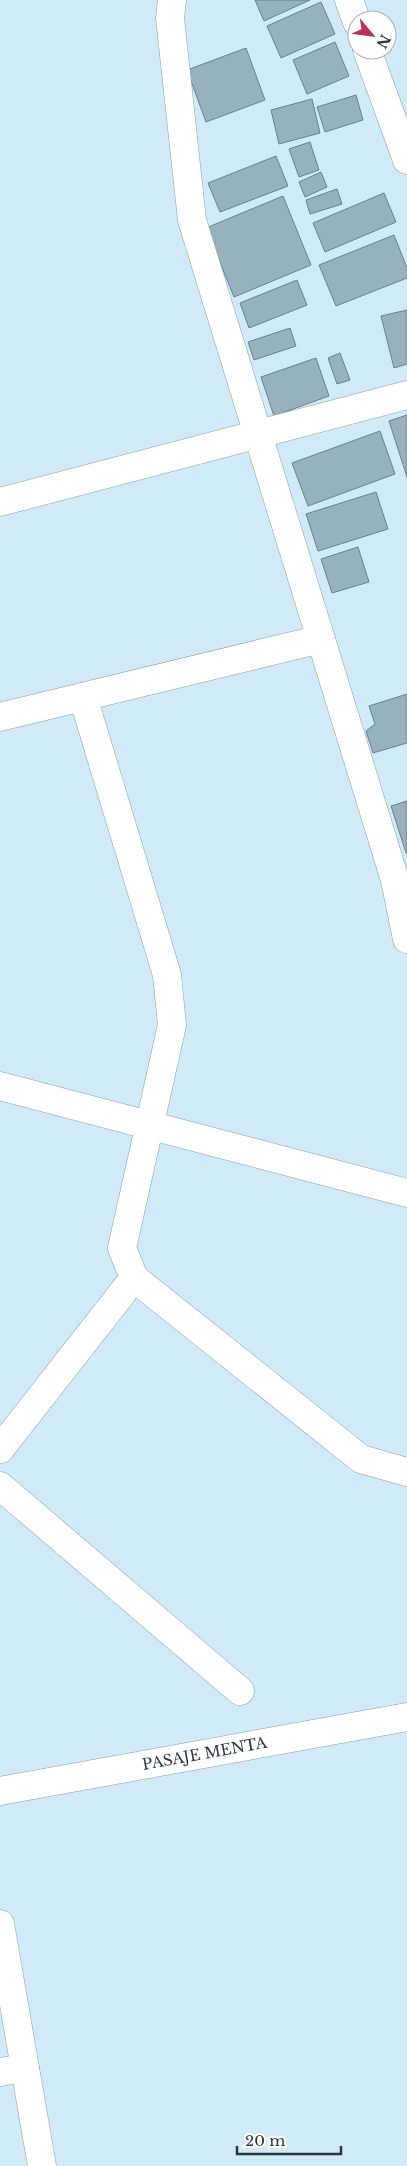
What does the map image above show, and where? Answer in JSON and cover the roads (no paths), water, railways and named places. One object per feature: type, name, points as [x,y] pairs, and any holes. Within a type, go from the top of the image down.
[{"type":"street","points":[[172,0],[170,18],[192,220],[321,639],[401,878],[407,939]]},
{"type":"street","points":[[371,60],[407,160]]},
{"type":"street","points":[[0,502],[407,395]]},
{"type":"street","points":[[0,717],[321,639]]},
{"type":"street","points":[[82,697],[167,975],[172,1025],[122,1248],[134,1278],[361,1459],[407,1472]]},
{"type":"street","points":[[0,1086],[407,1194]]},
{"type":"street","points":[[1,1441],[134,1278]]},
{"type":"street","points":[[0,1486],[240,1691]]},
{"type":"street","name":"PASAJE MENTA","points":[[0,1791],[407,1717]]},
{"type":"street","points":[[0,1924],[12,2070],[42,2166]]}]
